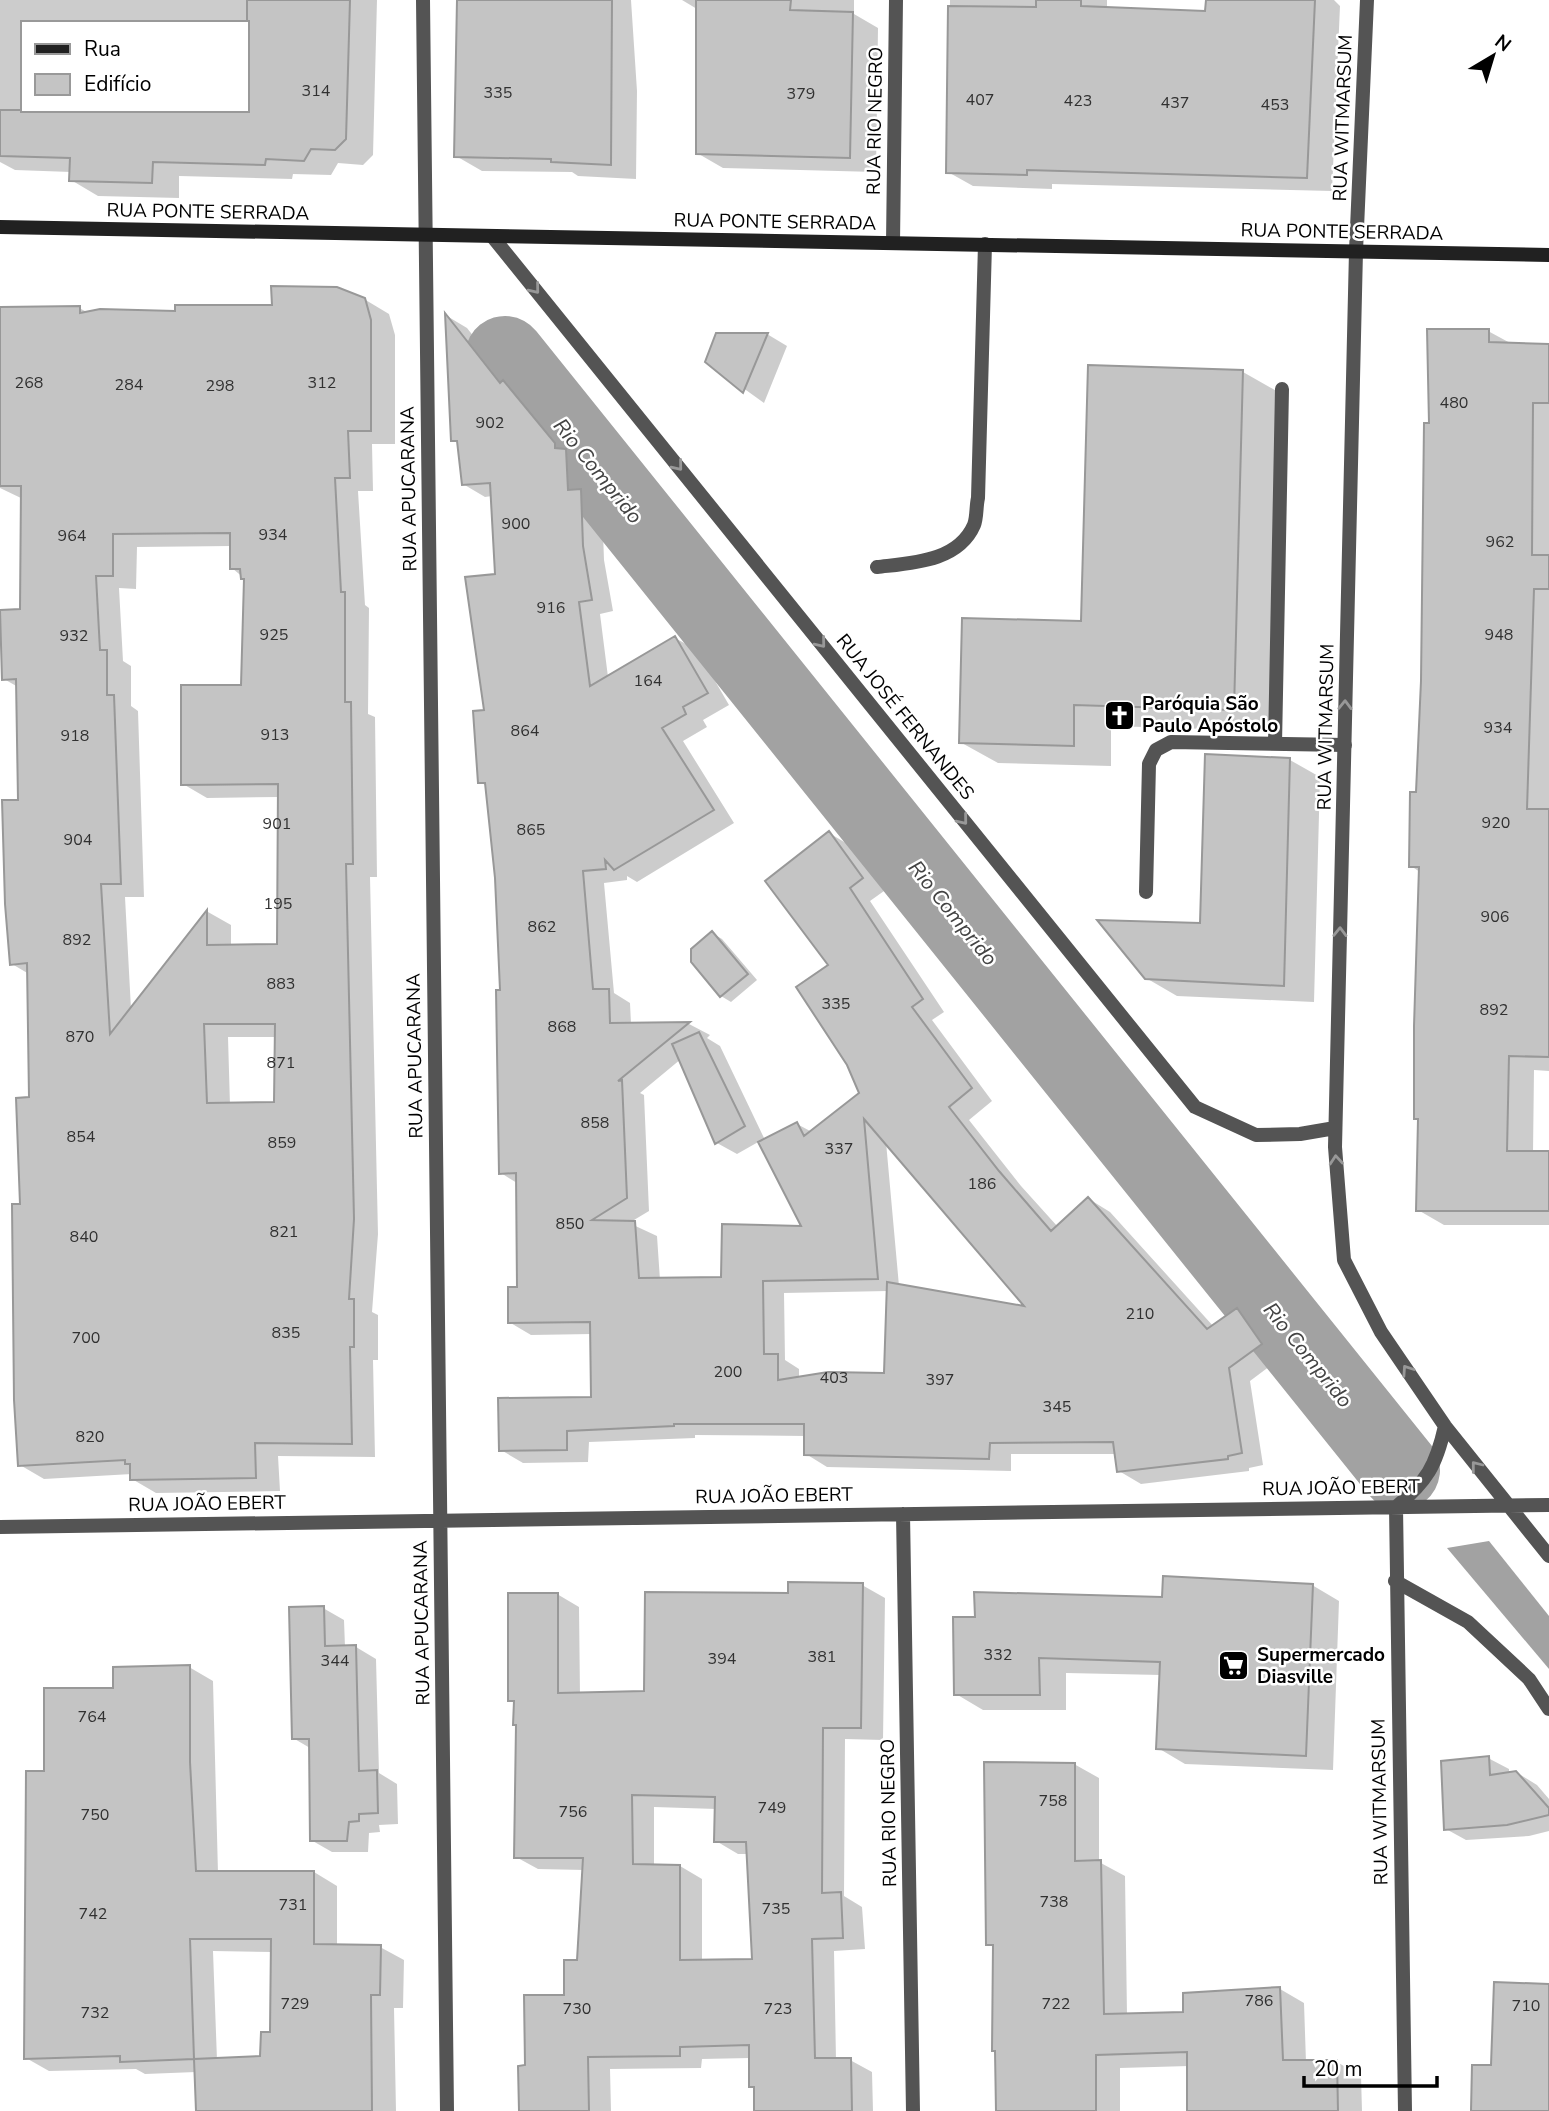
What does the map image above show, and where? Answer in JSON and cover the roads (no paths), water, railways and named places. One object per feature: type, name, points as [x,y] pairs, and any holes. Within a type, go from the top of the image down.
[{"type":"street","name":"RUA APUCARANA","points":[[423,0],[447,2111]]},
{"type":"street","name":"RUA RIO NEGRO","points":[[893,243],[896,0]]},
{"type":"street","name":"RUA WITMARSUM","points":[[1367,0],[1356,251],[1335,1128],[1344,1260],[1381,1332],[1445,1426],[1549,1556]]},
{"type":"street","name":"RUA PONTE SERRADA","points":[[0,227],[1549,254]]},
{"type":"street","name":"RUA JOSÉ FERNANDES","points":[[492,236],[1195,1108],[1256,1136],[1300,1134],[1335,1128]]},
{"type":"street","points":[[877,568],[932,560],[957,546],[974,525],[985,244]]},
{"type":"street","points":[[1275,744],[1282,389]]},
{"type":"street","points":[[1146,892],[1149,764],[1156,750],[1171,742],[1345,745]]},
{"type":"street","points":[[1396,1507],[1421,1486],[1438,1458],[1445,1426]]},
{"type":"street","name":"RUA JOÃO EBERT","points":[[0,1527],[1549,1505]]},
{"type":"street","name":"RUA WITMARSUM","points":[[1396,1507],[1395,1581],[1405,2111]]},
{"type":"street","name":"RUA RIO NEGRO","points":[[903,1514],[913,2111]]},
{"type":"street","points":[[1395,1581],[1468,1622],[1529,1679],[1549,1709]]},
{"type":"waterway","name":"Rio Comprido","points":[[505,356],[1400,1470]]},
{"type":"place","name":"Paróquia São Paulo Apóstolo","points":[[1119,715]]},
{"type":"place","name":"Supermercado Diasville","points":[[1234,1666]]}]
